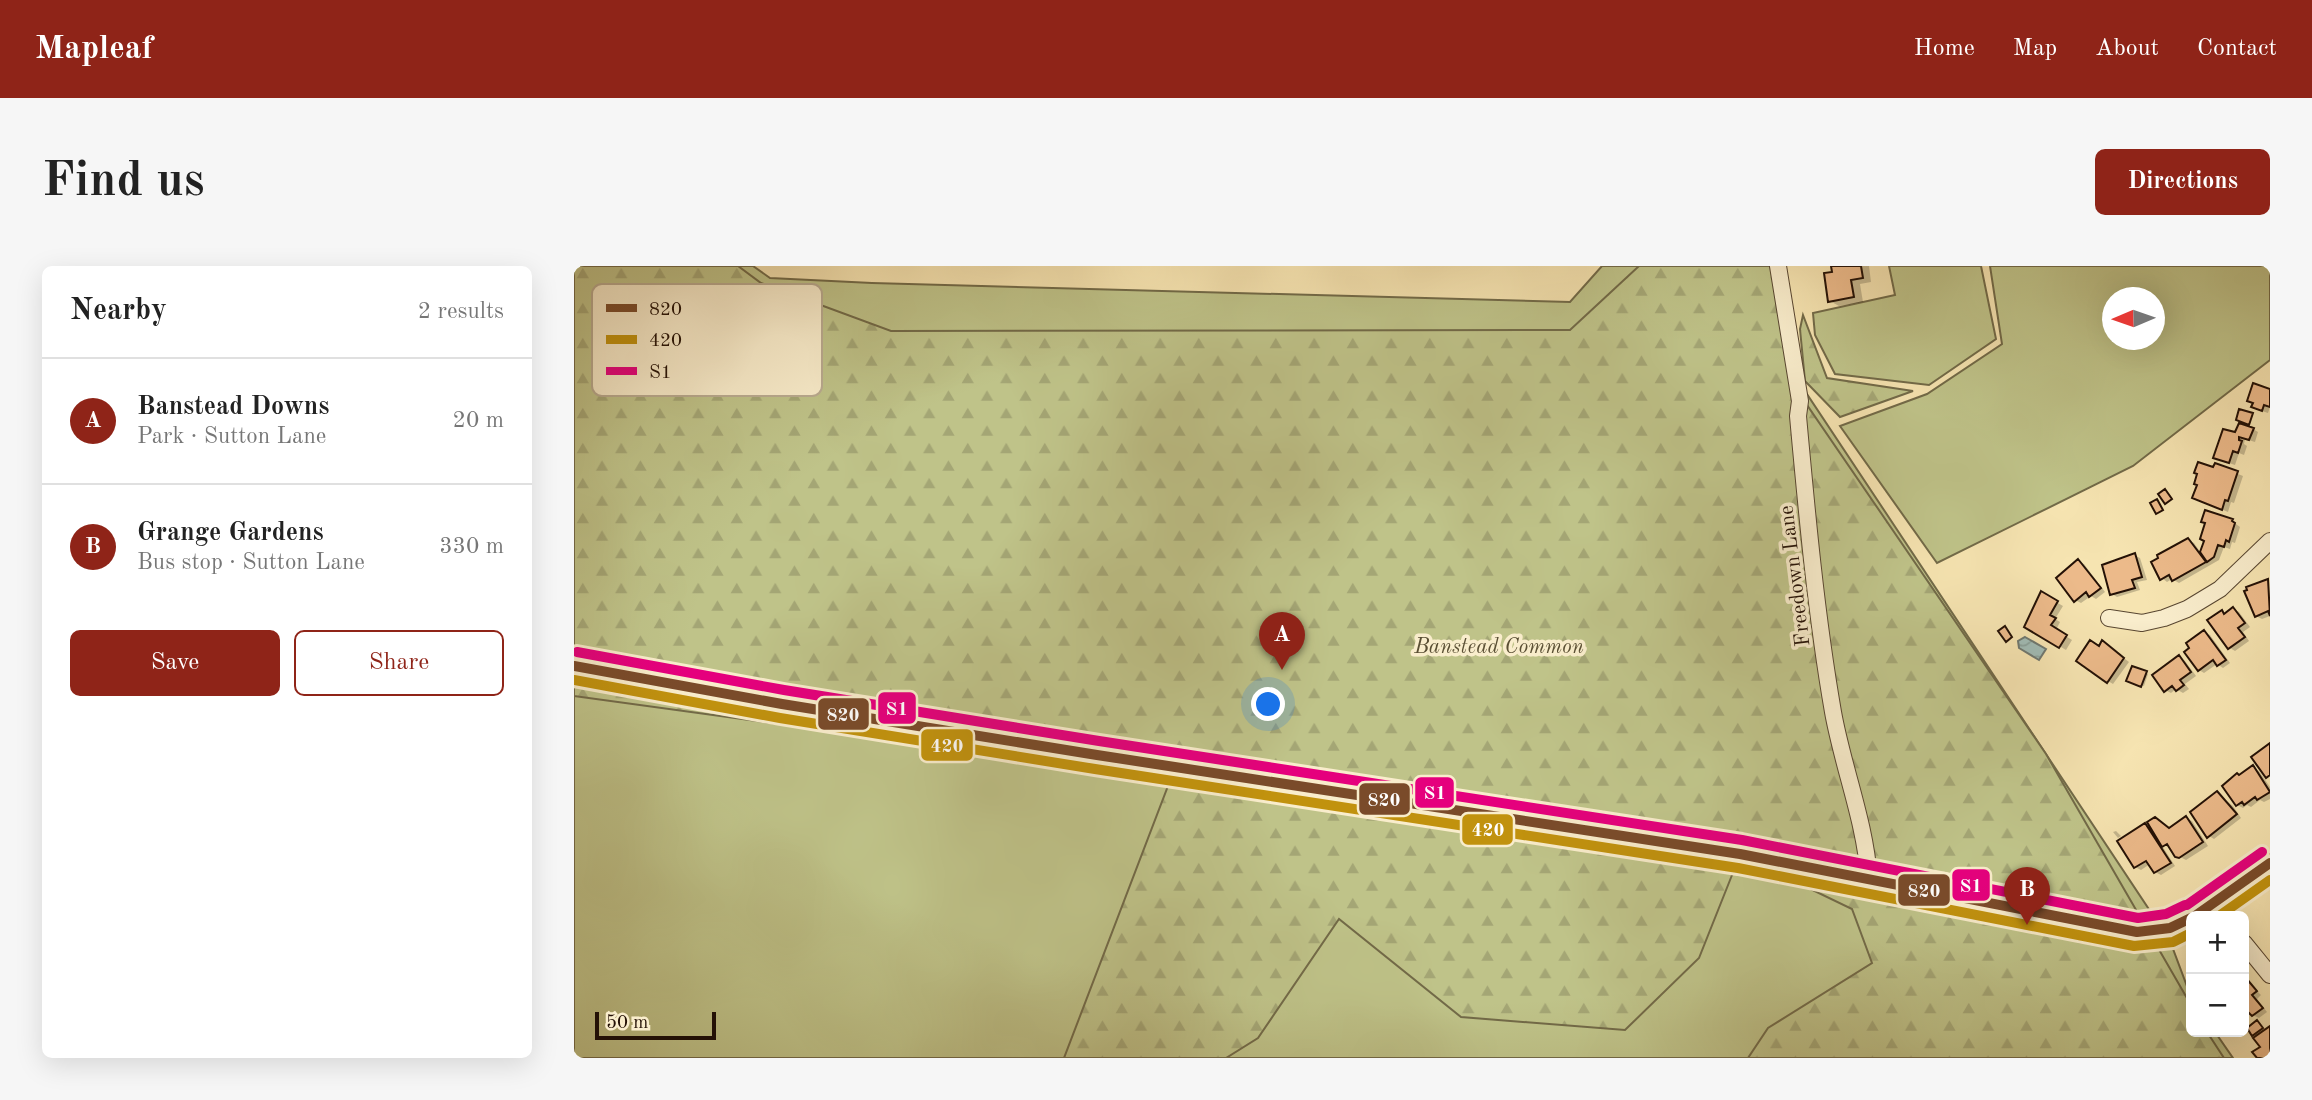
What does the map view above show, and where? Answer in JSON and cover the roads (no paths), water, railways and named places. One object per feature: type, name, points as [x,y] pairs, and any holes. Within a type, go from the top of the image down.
[{"type":"main road","points":[[574,666],[782,704],[1636,838],[1869,878],[2137,932],[2170,928],[2186,920]]},
{"type":"main road","points":[[2218,910],[2270,863]]},
{"type":"street","name":"Freedown Lane","points":[[1778,266],[1800,401],[1798,416],[1816,605],[1834,715],[1867,846],[1869,878]]},
{"type":"street","points":[[2109,618],[2142,623],[2187,609],[2220,589],[2270,541]]},
{"type":"street","points":[[2249,949],[2270,975]]},
{"type":"water","points":[[2025,637],[2046,649],[2039,660],[2019,648],[2018,641]]},
{"type":"place","name":"Banstead Downs","points":[[1282,670]]},
{"type":"place","name":"Grange Gardens","points":[[2027,925]]},
{"type":"park label","name":"Banstead Common","points":[[1499,646]]}]
